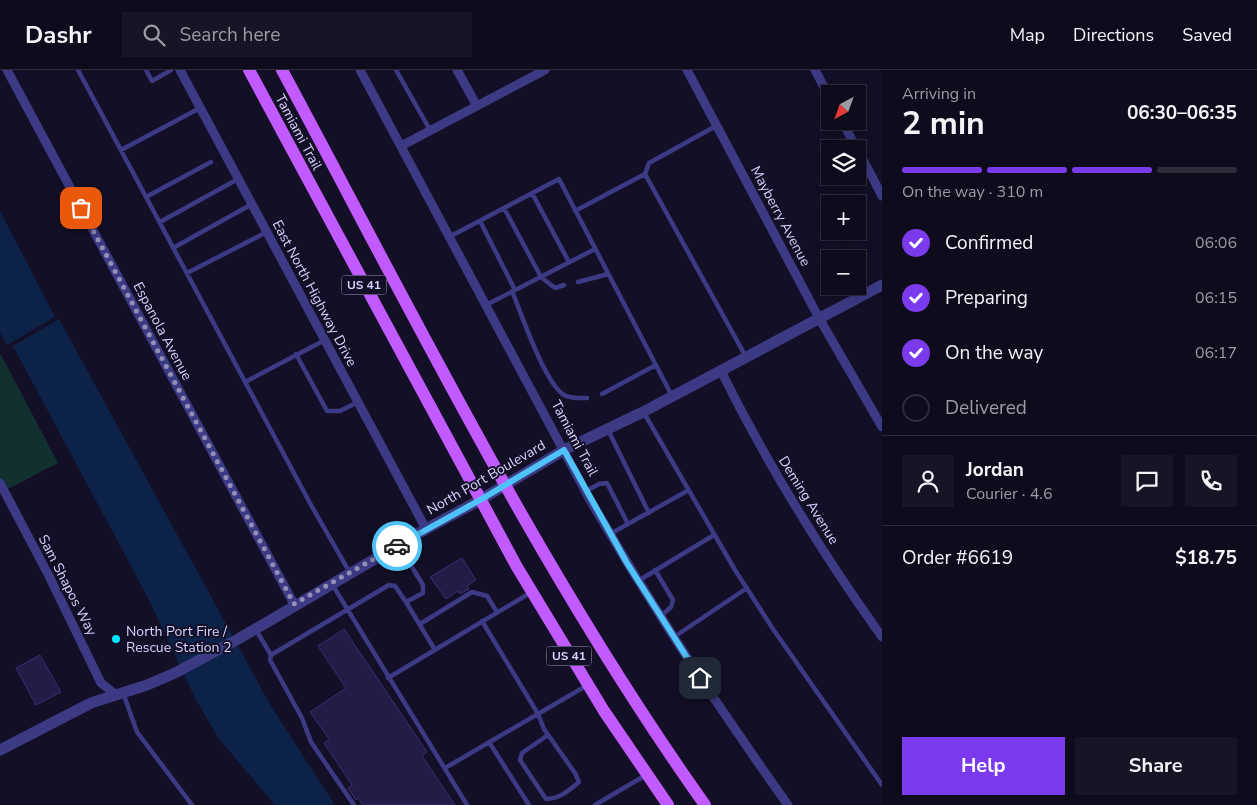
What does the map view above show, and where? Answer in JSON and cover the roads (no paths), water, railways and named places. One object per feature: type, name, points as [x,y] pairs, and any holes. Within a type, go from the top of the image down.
[{"type":"main road","name":"Tamiami Trail","points":[[249,70],[480,500],[532,592],[588,685],[668,805]]},
{"type":"main road","name":"Tamiami Trail","points":[[282,70],[505,484],[602,653],[705,805]]},
{"type":"street","name":"Espanola Avenue","points":[[7,70],[294,604]]},
{"type":"street","name":"East North Highway Drive","points":[[180,70],[426,529]]},
{"type":"street","name":"Tamiami Trail","points":[[360,70],[610,534],[673,637],[788,805]]},
{"type":"street","points":[[458,70],[478,106]]},
{"type":"street","points":[[401,146],[545,70]]},
{"type":"street","name":"Mayberry Avenue","points":[[687,70],[819,318],[882,427]]},
{"type":"street","points":[[815,70],[823,85]]},
{"type":"street","points":[[866,166],[882,196]]},
{"type":"street","name":"North Port Boulevard","points":[[0,750],[90,703],[175,674],[564,450],[673,397],[882,285]]},
{"type":"street","name":"Deming Avenue","points":[[721,371],[744,418],[790,498],[882,637]]},
{"type":"street","name":"Sam Shapos Way","points":[[0,483],[49,576],[101,683],[119,693]]},
{"type":"lane","points":[[78,70],[245,382],[350,573]]},
{"type":"lane","points":[[146,70],[152,81],[171,70]]},
{"type":"lane","points":[[396,70],[431,131]]},
{"type":"lane","points":[[121,150],[200,108]]},
{"type":"lane","points":[[575,211],[645,174],[649,163],[717,125]]},
{"type":"lane","points":[[146,197],[211,162]]},
{"type":"lane","points":[[645,174],[746,358]]},
{"type":"lane","points":[[160,222],[238,179]]},
{"type":"lane","points":[[450,237],[559,179],[673,397]]},
{"type":"lane","points":[[532,193],[569,262]]},
{"type":"lane","points":[[173,248],[252,204]]},
{"type":"lane","points":[[504,208],[541,277],[556,288],[564,286]]},
{"type":"lane","points":[[480,221],[514,290],[540,358],[556,387],[570,397],[587,398]]},
{"type":"lane","points":[[187,273],[267,232]]},
{"type":"lane","points":[[486,305],[595,249]]},
{"type":"lane","points":[[578,282],[608,274]]},
{"type":"lane","points":[[245,382],[325,340]]},
{"type":"lane","points":[[296,354],[328,411],[340,411],[358,402]]},
{"type":"lane","points":[[602,394],[656,365]]},
{"type":"lane","points":[[643,412],[746,588],[882,785]]},
{"type":"lane","points":[[607,429],[649,512]]},
{"type":"lane","points":[[586,491],[599,484],[606,483],[628,524]]},
{"type":"lane","points":[[610,534],[688,491]]},
{"type":"lane","points":[[638,581],[714,535]]},
{"type":"lane","points":[[399,545],[423,585],[423,593],[406,602]]},
{"type":"lane","points":[[655,570],[673,600],[672,608],[660,616]]},
{"type":"lane","points":[[332,583],[388,678],[467,805]]},
{"type":"lane","points":[[271,655],[389,585],[395,586],[435,650]]},
{"type":"lane","points":[[673,637],[746,588]]},
{"type":"lane","points":[[420,624],[472,592],[487,596],[497,612]]},
{"type":"lane","points":[[388,678],[532,592]]},
{"type":"lane","points":[[482,621],[538,714],[548,735],[570,765],[579,782],[566,793],[553,799],[546,799]]},
{"type":"lane","points":[[255,629],[271,655],[270,660],[302,718],[310,742],[354,805]]},
{"type":"lane","points":[[444,768],[588,685]]},
{"type":"lane","points":[[119,693],[137,732],[192,805]]},
{"type":"lane","points":[[546,799],[520,760],[522,753],[548,735]]},
{"type":"lane","points":[[489,742],[529,805]]},
{"type":"lane","points":[[595,805],[647,774]]},
{"type":"lane","points":[[544,805],[546,799]]},
{"type":"water","points":[[0,211],[55,317],[7,345],[0,333]]},
{"type":"water","points":[[59,319],[271,706],[335,805],[275,805],[219,739],[196,700],[147,596],[13,346]]},
{"type":"place","name":"North Port Fire / Rescue Station 2","points":[[116,639]]}]
